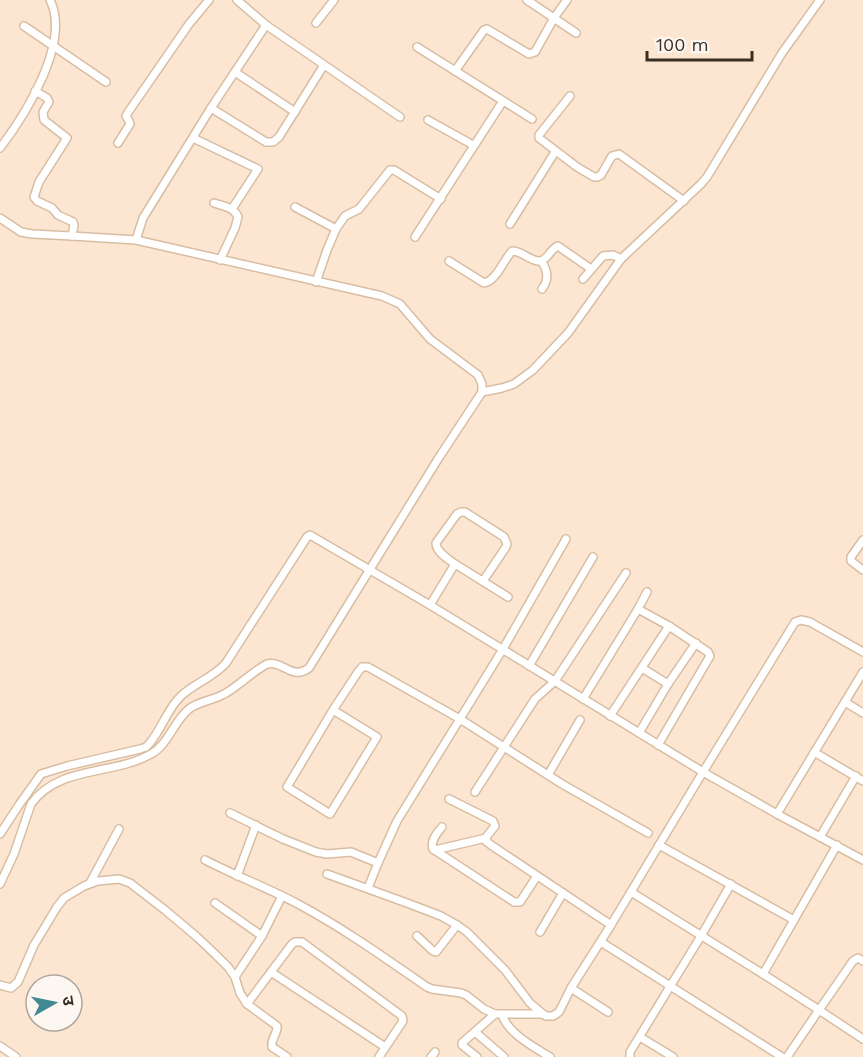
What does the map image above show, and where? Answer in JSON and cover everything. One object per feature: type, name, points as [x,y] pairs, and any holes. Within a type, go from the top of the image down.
[{"type":"street","points":[[0,148],[35,91],[54,47],[55,13],[50,0]]},
{"type":"street","points":[[118,143],[130,124],[126,116],[129,111],[189,24],[209,0]]},
{"type":"street","points":[[237,0],[266,25],[400,117]]},
{"type":"street","points":[[316,23],[334,0]]},
{"type":"street","points":[[527,0],[576,33]]},
{"type":"street","points":[[455,71],[484,30],[489,29],[529,54],[535,52],[567,0]]},
{"type":"street","points":[[482,392],[514,384],[533,370],[568,333],[621,258],[707,177],[782,53],[820,0]]},
{"type":"street","points":[[136,240],[143,218],[266,25]]},
{"type":"street","points":[[24,26],[106,82]]},
{"type":"street","points":[[417,47],[532,118]]},
{"type":"street","points":[[211,108],[268,142],[273,142],[279,137],[324,65]]},
{"type":"street","points":[[235,72],[295,112]]},
{"type":"street","points":[[35,91],[47,98],[49,102],[44,112],[44,120],[67,138],[39,182],[34,197],[73,222],[72,236]]},
{"type":"street","points":[[570,96],[539,138],[555,152],[591,176],[601,175],[612,156],[619,154],[684,201]]},
{"type":"street","points":[[415,237],[502,101]]},
{"type":"street","points":[[428,120],[473,145]]},
{"type":"street","points":[[193,138],[258,169],[232,209]]},
{"type":"street","points":[[510,224],[555,152]]},
{"type":"street","points":[[316,282],[336,229],[345,216],[359,209],[388,172],[392,170],[441,199]]},
{"type":"street","points":[[214,202],[232,209],[237,214],[238,220],[220,260]]},
{"type":"street","points":[[295,207],[336,229]]},
{"type":"street","points":[[0,218],[26,233],[136,240],[382,296],[400,304],[430,339],[478,375],[482,384],[482,392],[438,459],[313,664],[307,670],[296,672],[272,663],[267,664],[225,693],[190,708],[155,752],[149,756],[125,765],[64,778],[56,782],[36,797],[31,804],[14,854],[0,884]]},
{"type":"street","points":[[542,261],[553,248],[558,246],[591,269]]},
{"type":"street","points":[[449,261],[484,284],[492,280],[512,251],[520,252],[533,260],[542,261]]},
{"type":"street","points":[[584,279],[603,256],[610,254],[621,258]]},
{"type":"street","points":[[542,261],[547,276],[542,289]]},
{"type":"street","points":[[483,581],[507,544],[504,537],[465,512],[461,512],[457,514],[436,543],[436,548],[455,564],[508,597]]},
{"type":"street","points":[[0,834],[41,774],[67,765],[146,747],[179,698],[226,663],[310,535],[503,649],[703,772],[863,860]]},
{"type":"street","points":[[368,888],[397,821],[503,649],[566,539]]},
{"type":"street","points":[[863,540],[851,557],[854,564],[863,570]]},
{"type":"street","points":[[528,666],[593,557]]},
{"type":"street","points":[[430,605],[455,564]]},
{"type":"street","points":[[476,792],[535,699],[555,681],[626,573]]},
{"type":"street","points":[[583,699],[647,592]]},
{"type":"street","points":[[638,609],[669,626],[708,652],[710,656],[658,745]]},
{"type":"street","points":[[327,874],[441,916],[457,925],[506,970],[530,1003],[543,1014],[551,1017],[556,1015],[795,622],[801,620],[810,622],[863,652]]},
{"type":"street","points":[[610,716],[669,626]]},
{"type":"street","points":[[639,733],[668,684],[696,644]]},
{"type":"street","points":[[333,710],[377,737],[330,814],[287,788],[333,710],[358,672],[368,667],[460,719],[548,775],[648,833]]},
{"type":"street","points":[[642,668],[668,684]]},
{"type":"street","points":[[777,814],[863,672]]},
{"type":"street","points":[[845,702],[863,713]]},
{"type":"street","points":[[548,775],[580,720]]},
{"type":"street","points":[[814,752],[863,781]]},
{"type":"street","points":[[820,837],[856,776]]},
{"type":"street","points":[[435,850],[486,838],[495,826],[493,820],[449,799]]},
{"type":"street","points":[[230,813],[316,852],[327,854],[351,852],[378,863]]},
{"type":"street","points":[[237,876],[256,825]]},
{"type":"street","points":[[442,827],[431,845],[435,850],[518,903],[537,876]]},
{"type":"street","points":[[90,884],[120,829]]},
{"type":"street","points":[[486,838],[491,845],[611,925]]},
{"type":"street","points":[[659,845],[794,920]]},
{"type":"street","points":[[763,974],[837,845]]},
{"type":"street","points":[[205,860],[333,924],[427,987],[461,993],[484,1009],[498,1014],[543,1014]]},
{"type":"street","points":[[0,986],[11,988],[18,982],[34,945],[64,898],[98,881],[119,879],[130,883],[197,937],[228,967],[247,1004],[277,1026],[278,1030],[271,1044],[287,1057]]},
{"type":"street","points":[[630,1057],[630,1052],[731,884]]},
{"type":"street","points":[[631,892],[863,1039]]},
{"type":"street","points":[[540,932],[562,893]]},
{"type":"street","points":[[235,977],[262,936],[282,897]]},
{"type":"street","points":[[215,903],[262,936]]},
{"type":"street","points":[[417,936],[436,952],[457,925]]},
{"type":"street","points":[[247,1004],[292,944],[302,942],[402,1016],[403,1021],[379,1057]]},
{"type":"street","points":[[601,942],[782,1057]]},
{"type":"street","points":[[787,1057],[853,961],[858,958],[863,961]]},
{"type":"street","points":[[271,972],[385,1047]]},
{"type":"street","points":[[571,988],[608,1012]]},
{"type":"street","points":[[477,1057],[462,1044],[498,1014]]},
{"type":"street","points":[[498,1014],[512,1030],[550,1057]]},
{"type":"street","points":[[475,1032],[504,1057]]},
{"type":"street","points":[[640,1036],[673,1057]]},
{"type":"street","points":[[0,1046],[16,1057]]}]
